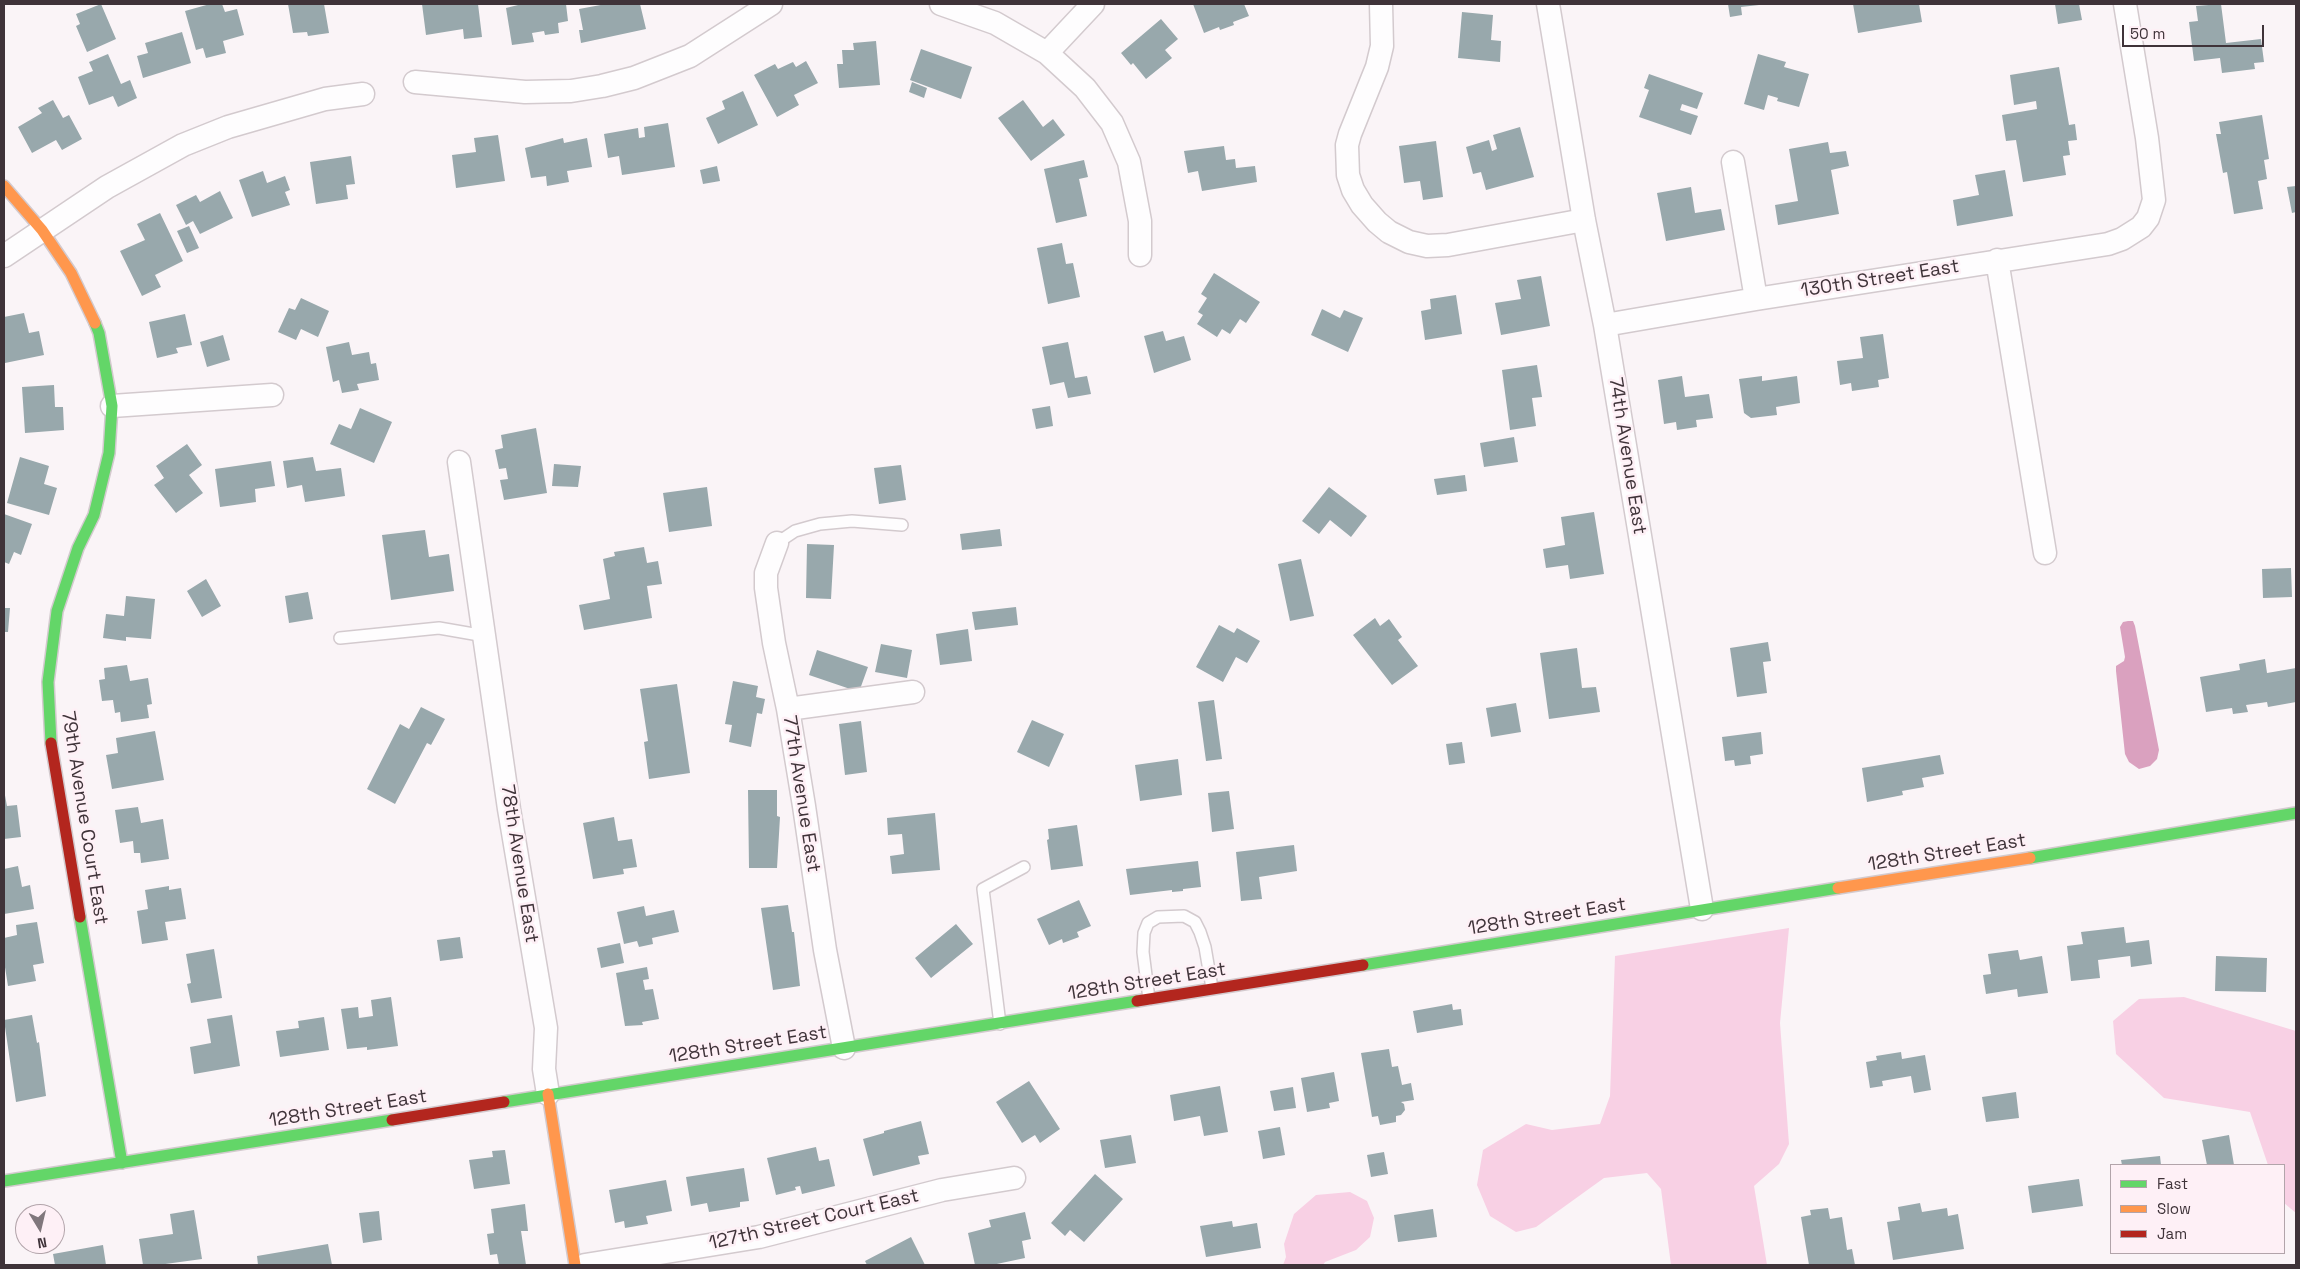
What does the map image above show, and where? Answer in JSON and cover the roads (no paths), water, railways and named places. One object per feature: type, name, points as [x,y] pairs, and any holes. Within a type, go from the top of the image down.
[{"type":"street","points":[[415,82],[526,92],[571,91],[602,86],[634,78],[690,56],[771,4]]},
{"type":"street","points":[[941,4],[995,23],[1046,53],[1085,88],[1112,123],[1129,162],[1140,222],[1140,255]]},
{"type":"street","points":[[1046,53],[1093,4]]},
{"type":"street","points":[[1381,4],[1382,46],[1377,67],[1347,145],[1348,175],[1354,190],[1368,213],[1389,232],[1409,242],[1427,246],[1448,245],[1584,220]]},
{"type":"street","name":"74th Avenue East","points":[[1548,4],[1584,220],[1605,325],[1702,909]]},
{"type":"street","name":"130th Street East","points":[[1605,325],[1997,260],[2108,244],[2122,239],[2141,227],[2148,218],[2154,200],[2154,189],[2125,4]]},
{"type":"street","points":[[4,256],[107,187],[183,145],[228,127],[325,100],[363,94]]},
{"type":"street","points":[[1732,162],[1756,299]]},
{"type":"street","name":"79th Avenue Court East","points":[[4,186],[42,230],[71,273],[99,333],[112,406],[109,453],[101,492],[94,516],[78,548],[57,611],[48,682],[49,731],[122,1162]]},
{"type":"street","points":[[1997,260],[2045,553]]},
{"type":"street","points":[[112,406],[272,395]]},
{"type":"street","name":"78th Avenue East","points":[[459,462],[509,809],[546,1028],[544,1069],[575,1265]]},
{"type":"street","name":"77th Avenue East","points":[[777,543],[766,573],[766,588],[774,643],[788,709],[825,950],[844,1048]]},
{"type":"street","points":[[788,709],[913,692]]},
{"type":"street","name":"128th Street East","points":[[4,1181],[1000,1024],[1702,909],[2062,853],[2296,813]]},
{"type":"street","name":"127th Street Court East","points":[[585,1265],[759,1237],[942,1190],[1014,1178]]},
{"type":"lane","points":[[777,543],[795,531],[820,524],[852,522],[902,525]]},
{"type":"lane","points":[[340,638],[439,628],[485,636]]},
{"type":"lane","points":[[1000,1024],[983,889],[1024,867]]},
{"type":"lane","points":[[1149,999],[1143,952],[1144,933],[1148,922],[1158,917],[1184,916],[1194,922],[1205,947],[1212,988]]}]
